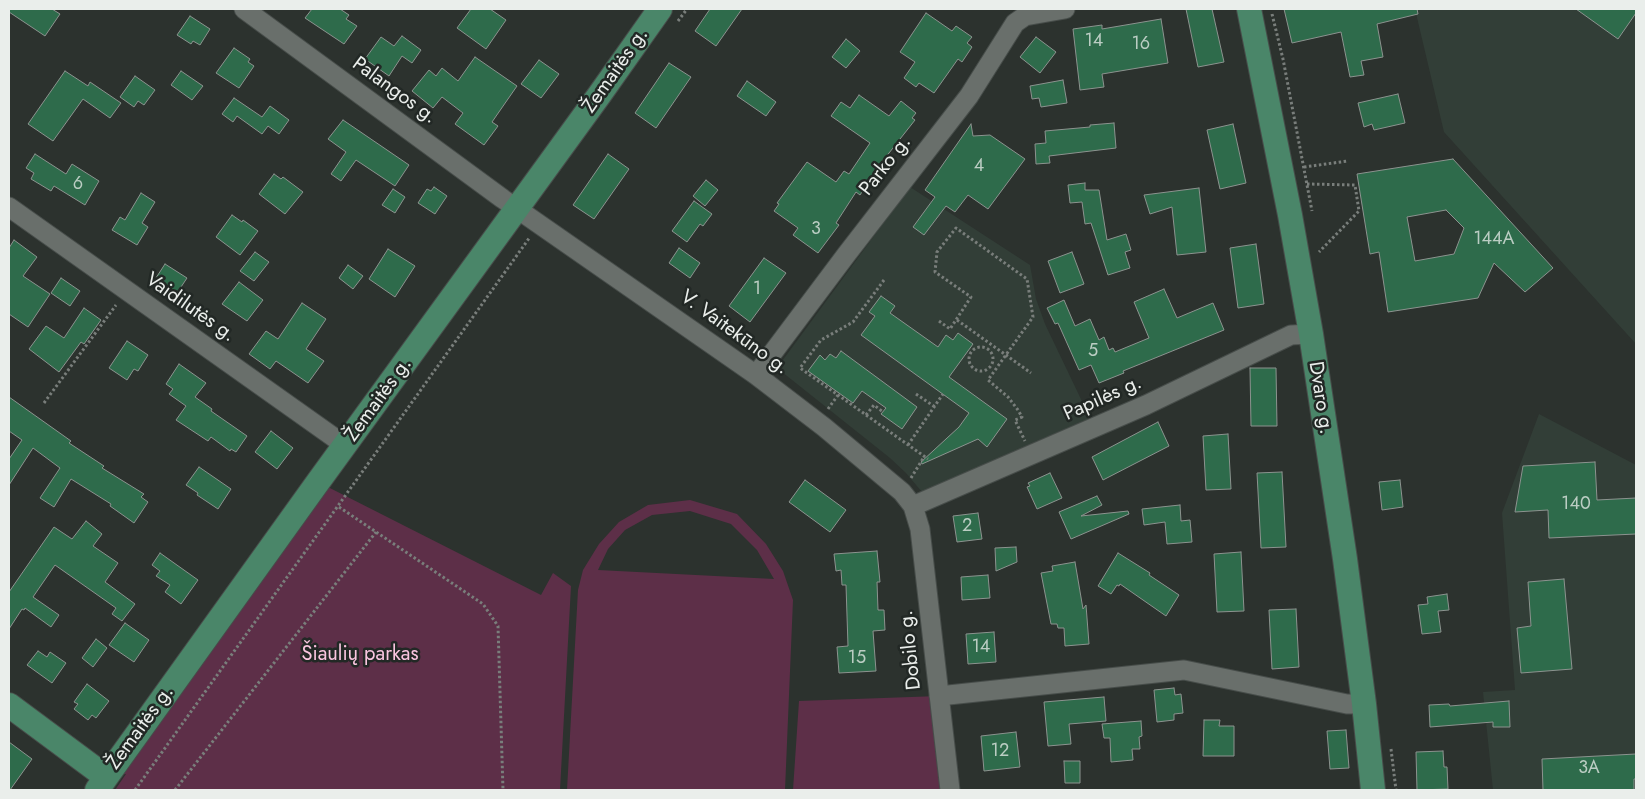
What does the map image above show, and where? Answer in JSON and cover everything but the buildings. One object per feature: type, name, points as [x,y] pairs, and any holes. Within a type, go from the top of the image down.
[{"type":"main road","name":"Žemaitės g.","points":[[101,784],[660,9]]},
{"type":"main road","name":"Dvaro g.","points":[[1249,9],[1282,171],[1310,334],[1345,559],[1373,790]]},
{"type":"main road","points":[[9,705],[101,784]]},
{"type":"street","name":"Palangos g.","points":[[244,9],[517,209]]},
{"type":"street","name":"Parko g.","points":[[756,375],[969,96],[1015,22],[1025,16],[1064,9]]},
{"type":"street","name":"Vaidilutės g.","points":[[9,207],[346,446]]},
{"type":"street","name":"V. Vaitekūno g.","points":[[517,209],[756,375],[824,427],[908,499]]},
{"type":"street","name":"Papilės g.","points":[[908,499],[1031,455],[1146,405],[1291,335],[1310,334]]},
{"type":"street","name":"Dobilo g.","points":[[908,499],[920,529],[950,790]]},
{"type":"street","points":[[939,696],[1184,670],[1347,704],[1364,704]]},
{"type":"path","points":[[1282,171],[1348,161]]},
{"type":"path","points":[[1307,184],[1355,185],[1359,212],[1319,252]]},
{"type":"path","points":[[135,790],[540,224]]},
{"type":"path","points":[[939,321],[950,328],[971,297],[935,272],[937,252],[956,228],[1027,279],[1033,317],[988,380],[1008,397],[1018,410],[1022,417],[1015,420],[1031,455]]},
{"type":"path","points":[[884,280],[853,322],[822,340],[800,368],[926,458],[908,499]]},
{"type":"path","points":[[44,403],[126,290]]},
{"type":"path","points":[[957,320],[1031,373]]},
{"type":"path","points":[[988,349],[991,345]]},
{"type":"path","points":[[982,347],[988,349],[993,357],[991,366],[979,370],[972,367],[970,359],[972,352],[982,347]]},
{"type":"path","points":[[991,366],[995,370]]},
{"type":"path","points":[[916,394],[934,407]]},
{"type":"path","points":[[908,445],[943,394]]},
{"type":"path","points":[[866,415],[875,403],[883,412]]},
{"type":"path","points":[[339,507],[483,604],[498,626],[503,790]]},
{"type":"path","points":[[175,790],[376,532]]},
{"type":"shaded area","points":[[1415,9],[1636,9],[1636,344],[1444,132]]},
{"type":"shaded area","points":[[910,187],[1030,265],[1036,299],[1045,324],[1090,418],[922,492],[890,458],[777,368]]},
{"type":"shaded area","points":[[1539,414],[1636,465],[1636,790],[1493,790],[1483,692],[1515,690],[1502,513]]},
{"type":"green space","name":"Šiaulių parkas","points":[[318,482],[541,595],[553,573],[571,586],[560,790],[115,790],[126,774],[106,777]]},
{"type":"green space","points":[[690,500],[737,514],[766,544],[783,571],[793,600],[785,790],[567,790],[578,590],[583,570],[599,544],[619,522],[648,505]],"holes":[[[690,511],[731,524],[757,550],[774,579],[598,570],[608,549],[625,530],[652,515]]]},
{"type":"green space","points":[[939,696],[950,790],[793,790],[799,701]]}]
